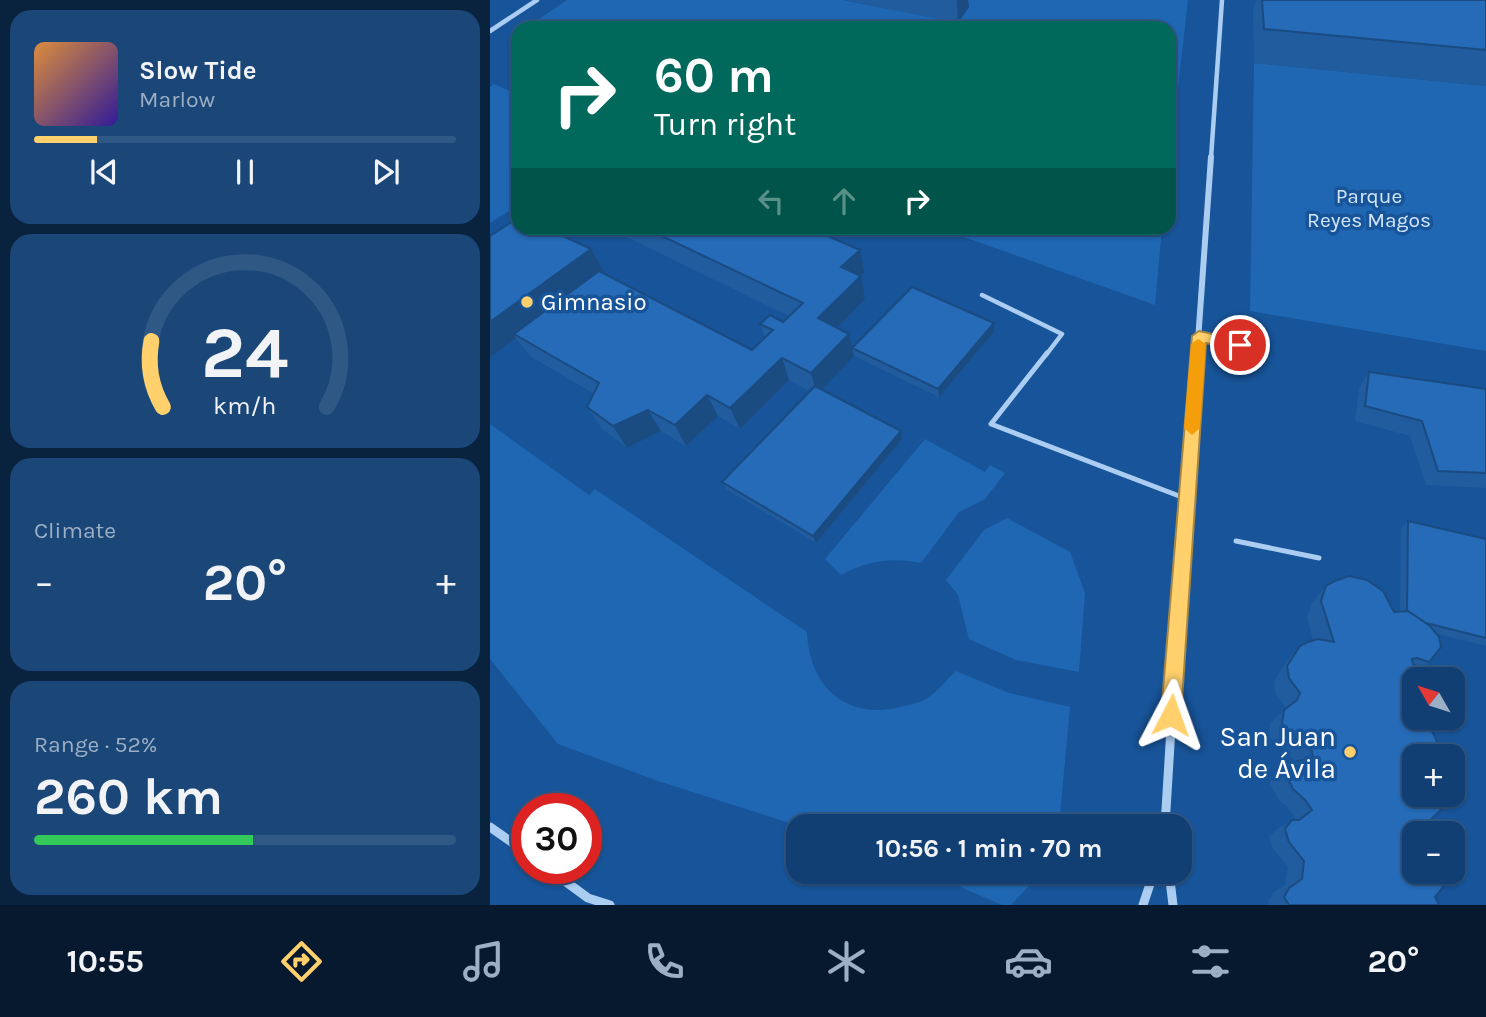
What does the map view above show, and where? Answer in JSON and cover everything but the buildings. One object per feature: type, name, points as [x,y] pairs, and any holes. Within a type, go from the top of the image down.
[{"type":"street","points":[[490,31],[537,0]]},
{"type":"street","points":[[1166,814],[1167,768],[1222,0]]},
{"type":"street","points":[[490,827],[511,842]]},
{"type":"street","points":[[569,884],[588,898],[610,905]]},
{"type":"street","points":[[1143,905],[1150,884]]},
{"type":"street","points":[[1170,884],[1173,905]]},
{"type":"lane","points":[[982,295],[1062,334],[991,424],[1187,499]]},
{"type":"lane","points":[[1199,336],[1247,347]]},
{"type":"lane","points":[[1236,541],[1319,558]]},
{"type":"green space","points":[[567,0],[842,0],[952,21],[536,21]]},
{"type":"green space","points":[[962,0],[1188,0],[1176,106],[1176,21],[957,21]]},
{"type":"green space","name":"Parque Reyes Magos","points":[[1254,63],[1486,86],[1486,351],[1250,311]]},
{"type":"green space","points":[[494,84],[511,92],[511,210],[490,223],[490,87]]},
{"type":"green space","points":[[959,235],[1161,235],[1155,305]]},
{"type":"green space","points":[[490,424],[589,495],[595,489],[807,632],[809,652],[815,669],[835,696],[849,704],[884,710],[917,703],[927,699],[956,671],[1009,693],[1070,707],[1060,814],[786,814],[786,822],[658,781],[558,744],[490,659]]},
{"type":"green space","points":[[925,439],[985,472],[990,465],[1005,473],[985,499],[959,512],[921,563],[900,560],[880,562],[860,566],[841,575],[825,559]]},
{"type":"green space","points":[[1007,518],[1070,552],[1085,593],[1079,672],[1016,660],[969,639],[958,595],[946,580],[984,530]]},
{"type":"green space","points":[[954,884],[1031,884],[1011,905],[1002,905]]},
{"type":"slow traffic","points":[[1192,428],[1198,344]]},
{"type":"place","name":"Gimnasio","points":[[527,302]]},
{"type":"place","name":"San Juan de Ávila","points":[[1350,752]]},
{"type":"route","points":[[1171,715],[1199,336],[1240,345]]}]
